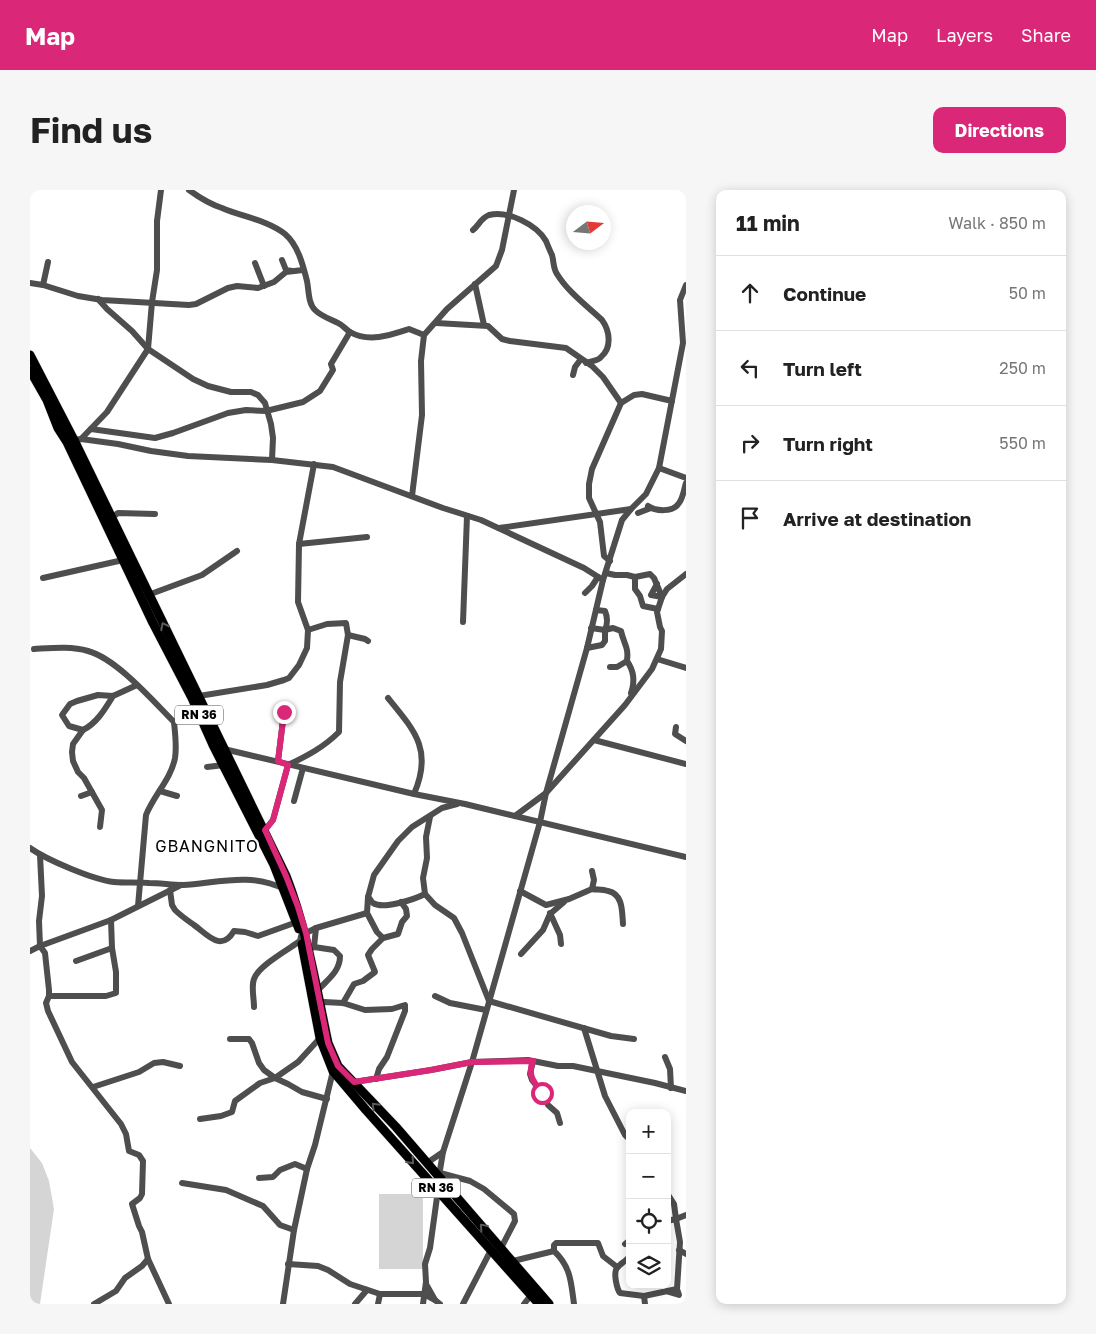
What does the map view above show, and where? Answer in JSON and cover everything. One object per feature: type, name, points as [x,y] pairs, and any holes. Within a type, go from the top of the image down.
[{"type":"main road","name":"RN 36","points":[[30,355],[77,439],[111,518],[286,876],[298,907],[320,1038],[333,1072],[539,1304]]},
{"type":"main road","name":"RN 36","points":[[30,370],[47,400],[58,428],[67,442],[200,718],[230,759],[297,922],[312,948],[317,991],[328,1043],[338,1066],[427,1163],[440,1174],[549,1304]]},
{"type":"street","points":[[77,439],[91,430],[107,412],[148,349],[157,270],[157,221],[161,190]]},
{"type":"street","points":[[189,190],[201,199],[224,209],[275,226],[288,236],[298,252],[313,307],[319,314],[362,337],[375,338],[409,329],[424,335]]},
{"type":"street","points":[[412,496],[422,415],[421,361],[424,335],[447,309],[496,266],[502,250],[514,190]]},
{"type":"street","points":[[473,230],[480,220],[488,215],[510,216],[529,225],[544,239],[559,277],[606,326],[609,340],[607,350],[600,359],[583,361],[576,367],[573,375]]},
{"type":"street","points":[[282,260],[286,270],[292,272]]},
{"type":"street","points":[[43,285],[48,262]]},
{"type":"street","points":[[255,263],[264,286]]},
{"type":"street","points":[[30,283],[78,296],[193,305],[228,288],[238,286],[258,288],[274,282],[286,272],[303,270]]},
{"type":"street","points":[[475,284],[484,325]]},
{"type":"street","points":[[585,592],[606,573],[622,520],[646,494],[659,468],[684,342],[680,300],[686,285]]},
{"type":"street","points":[[98,298],[148,349],[192,379],[208,386],[231,392],[258,394],[264,403],[274,438],[272,460]]},
{"type":"street","points":[[436,323],[484,325],[488,326],[502,339],[526,344],[566,348],[603,377],[621,403]]},
{"type":"street","points":[[91,430],[155,438],[228,412],[246,410],[266,411],[303,402],[320,391],[333,370],[331,364],[350,332]]},
{"type":"street","points":[[610,562],[604,556],[600,522],[589,498],[592,469],[621,403],[634,395],[642,394],[672,401]]},
{"type":"street","points":[[77,439],[179,454],[272,460],[333,467],[481,520],[584,568],[600,579]]},
{"type":"street","points":[[199,696],[267,685],[289,678],[299,665],[307,648],[308,630],[298,602],[300,544],[314,464]]},
{"type":"street","points":[[659,468],[686,478]]},
{"type":"street","points":[[638,513],[649,507],[666,510],[676,506],[679,504],[686,483]]},
{"type":"street","points":[[500,528],[631,509]]},
{"type":"street","points":[[111,518],[118,513],[155,514]]},
{"type":"street","points":[[463,622],[467,516]]},
{"type":"street","points":[[300,544],[366,537]]},
{"type":"street","points":[[148,595],[202,575],[237,551]]},
{"type":"street","points":[[43,578],[123,560]]},
{"type":"street","points":[[606,573],[627,575],[635,578],[650,574],[654,578],[662,597]]},
{"type":"street","points":[[515,816],[546,793],[625,705],[645,678],[658,659],[661,649],[662,631],[658,609],[662,597],[667,589],[686,574]]},
{"type":"street","points":[[635,578],[634,589],[640,596],[642,606],[658,609]]},
{"type":"street","points":[[502,1248],[515,1221],[514,1214],[484,1189],[470,1182],[440,1174],[443,1152],[472,1062],[540,822],[546,793],[592,628],[600,579]]},
{"type":"street","points":[[657,584],[650,595],[662,597]]},
{"type":"street","points":[[587,648],[602,645],[606,640],[607,616],[604,611],[596,610]]},
{"type":"street","points":[[265,830],[273,820],[288,765],[310,754],[339,732],[340,682],[348,636],[347,624],[342,622],[327,624],[308,630]]},
{"type":"street","points":[[592,628],[605,630],[613,628],[621,631],[623,643],[629,652],[627,662],[630,666],[634,685]]},
{"type":"street","points":[[348,636],[368,641]]},
{"type":"street","points":[[34,649],[70,648],[88,651],[104,658],[138,685],[174,722],[176,744],[172,769],[146,815],[138,906]]},
{"type":"street","points":[[658,659],[686,668]]},
{"type":"street","points":[[610,667],[617,667],[627,662]]},
{"type":"street","points":[[625,705],[634,685],[645,678]]},
{"type":"street","points":[[83,730],[69,726],[62,716],[70,704],[90,696],[113,696],[138,685]]},
{"type":"street","points":[[100,827],[102,810],[84,778],[78,772],[73,762],[72,752],[73,744],[83,730],[88,728],[99,717],[113,696]]},
{"type":"street","points":[[388,698],[412,728],[422,754],[421,778],[414,794]]},
{"type":"street","points":[[278,761],[284,712]]},
{"type":"street","points":[[174,722],[200,718]]},
{"type":"street","points":[[676,727],[674,734],[686,740]]},
{"type":"street","points":[[594,740],[686,764]]},
{"type":"street","points":[[207,767],[230,759],[278,761],[288,765],[362,780],[414,794],[465,804],[686,857]]},
{"type":"street","points":[[294,801],[303,768]]},
{"type":"street","points":[[160,791],[177,796]]},
{"type":"street","points":[[81,796],[92,792]]},
{"type":"street","points":[[383,938],[377,932],[367,913],[368,896],[374,875],[398,841],[412,827],[442,808],[452,804],[465,804]]},
{"type":"street","points":[[430,817],[426,836],[427,858],[423,878],[425,894],[454,918],[462,933],[489,1001]]},
{"type":"street","points":[[30,848],[40,855],[99,879],[115,882],[182,885],[247,879],[274,884],[284,889]]},
{"type":"street","points":[[40,855],[42,896],[39,921],[40,946],[44,953],[49,981],[49,996],[46,1003],[48,1011],[66,1052],[86,1081],[93,1087],[121,1124],[126,1134],[129,1151],[139,1155],[143,1162],[142,1194],[132,1204],[142,1232],[148,1259],[169,1304]]},
{"type":"street","points":[[592,870],[594,880],[592,889]]},
{"type":"street","points":[[30,951],[111,920],[182,885]]},
{"type":"street","points":[[546,905],[569,899],[592,889],[598,891],[606,890],[616,893],[620,899],[623,924]]},
{"type":"street","points":[[170,890],[172,905],[175,910],[216,941],[224,940],[234,931],[258,936],[297,922]]},
{"type":"street","points":[[520,891],[546,905],[560,935],[561,944]]},
{"type":"street","points":[[368,896],[373,903],[380,906],[417,898],[425,894]]},
{"type":"street","points":[[521,954],[543,930],[550,914],[569,899]]},
{"type":"street","points":[[343,1003],[354,984],[375,972],[368,955],[372,949],[383,938],[398,934],[402,922],[407,916],[406,909],[401,902]]},
{"type":"street","points":[[254,1007],[253,980],[256,974],[281,953],[300,941],[303,935],[316,928],[367,913]]},
{"type":"street","points":[[49,996],[92,997],[114,995],[116,993],[111,920]]},
{"type":"street","points":[[316,928],[312,948],[334,950],[340,956],[337,970],[317,991]]},
{"type":"street","points":[[76,961],[112,948]]},
{"type":"street","points":[[435,996],[450,1004],[486,1010]]},
{"type":"street","points":[[489,1001],[611,1036],[634,1039]]},
{"type":"street","points":[[320,1004],[324,1002],[343,1003],[365,1010],[392,1009],[402,1004],[406,1006],[387,1057],[376,1078]]},
{"type":"street","points":[[584,1028],[605,1096],[626,1136]]},
{"type":"street","points":[[200,1120],[232,1112],[235,1101],[260,1083],[274,1078],[298,1062],[320,1038]]},
{"type":"street","points":[[230,1039],[250,1039],[259,1063],[274,1078],[302,1092],[326,1099]]},
{"type":"street","points":[[665,1057],[670,1069],[672,1088]]},
{"type":"street","points":[[354,1082],[472,1062],[533,1061],[598,1071],[686,1091]]},
{"type":"street","points":[[533,1061],[530,1074],[532,1080],[548,1105],[557,1113],[560,1123]]},
{"type":"street","points":[[93,1087],[139,1072],[154,1063],[163,1062],[180,1066]]},
{"type":"street","points":[[283,1304],[294,1230],[307,1169],[333,1072]]},
{"type":"street","points":[[427,1163],[443,1152]]},
{"type":"street","points":[[259,1178],[273,1177],[280,1170],[295,1164],[307,1169]]},
{"type":"street","points":[[182,1183],[226,1190],[263,1206],[280,1225],[294,1230]]},
{"type":"street","points":[[423,1304],[426,1282],[425,1264],[430,1248],[438,1190]]},
{"type":"street","points":[[671,1199],[674,1204],[680,1242],[678,1292]]},
{"type":"street","points":[[671,1220],[686,1215]]},
{"type":"street","points":[[680,1242],[686,1234]]},
{"type":"street","points":[[574,1304],[568,1268],[554,1251],[556,1243],[598,1243],[603,1256],[617,1267]]},
{"type":"street","points":[[463,1304],[491,1250]]},
{"type":"street","points":[[679,1250],[686,1254]]},
{"type":"street","points":[[513,1261],[554,1251]]},
{"type":"street","points":[[94,1304],[116,1291],[125,1278],[142,1266],[148,1259]]},
{"type":"street","points":[[626,1260],[617,1267],[615,1273],[618,1292],[644,1296],[678,1292],[686,1298]]},
{"type":"street","points":[[288,1264],[318,1266],[350,1284],[380,1294],[424,1294],[437,1302]]},
{"type":"street","points":[[426,1282],[437,1302]]},
{"type":"street","points":[[355,1304],[368,1290]]},
{"type":"street","points":[[378,1304],[380,1294]]},
{"type":"street","points":[[524,1304],[531,1295]]},
{"type":"street","points":[[644,1296],[645,1304]]},
{"type":"shaded area","points":[[30,1148],[42,1163],[49,1181],[54,1209],[40,1304],[30,1304]]},
{"type":"shaded area","points":[[379,1194],[423,1194],[423,1269],[379,1269]]},
{"type":"district","name":"GBANGNITO","points":[[207,846]]},
{"type":"route","points":[[284,712],[278,761],[288,765],[273,820],[265,830],[298,907],[306,933],[328,1043],[338,1066],[354,1082],[472,1062],[528,1060],[533,1061],[530,1074],[532,1080],[542,1093]]}]
